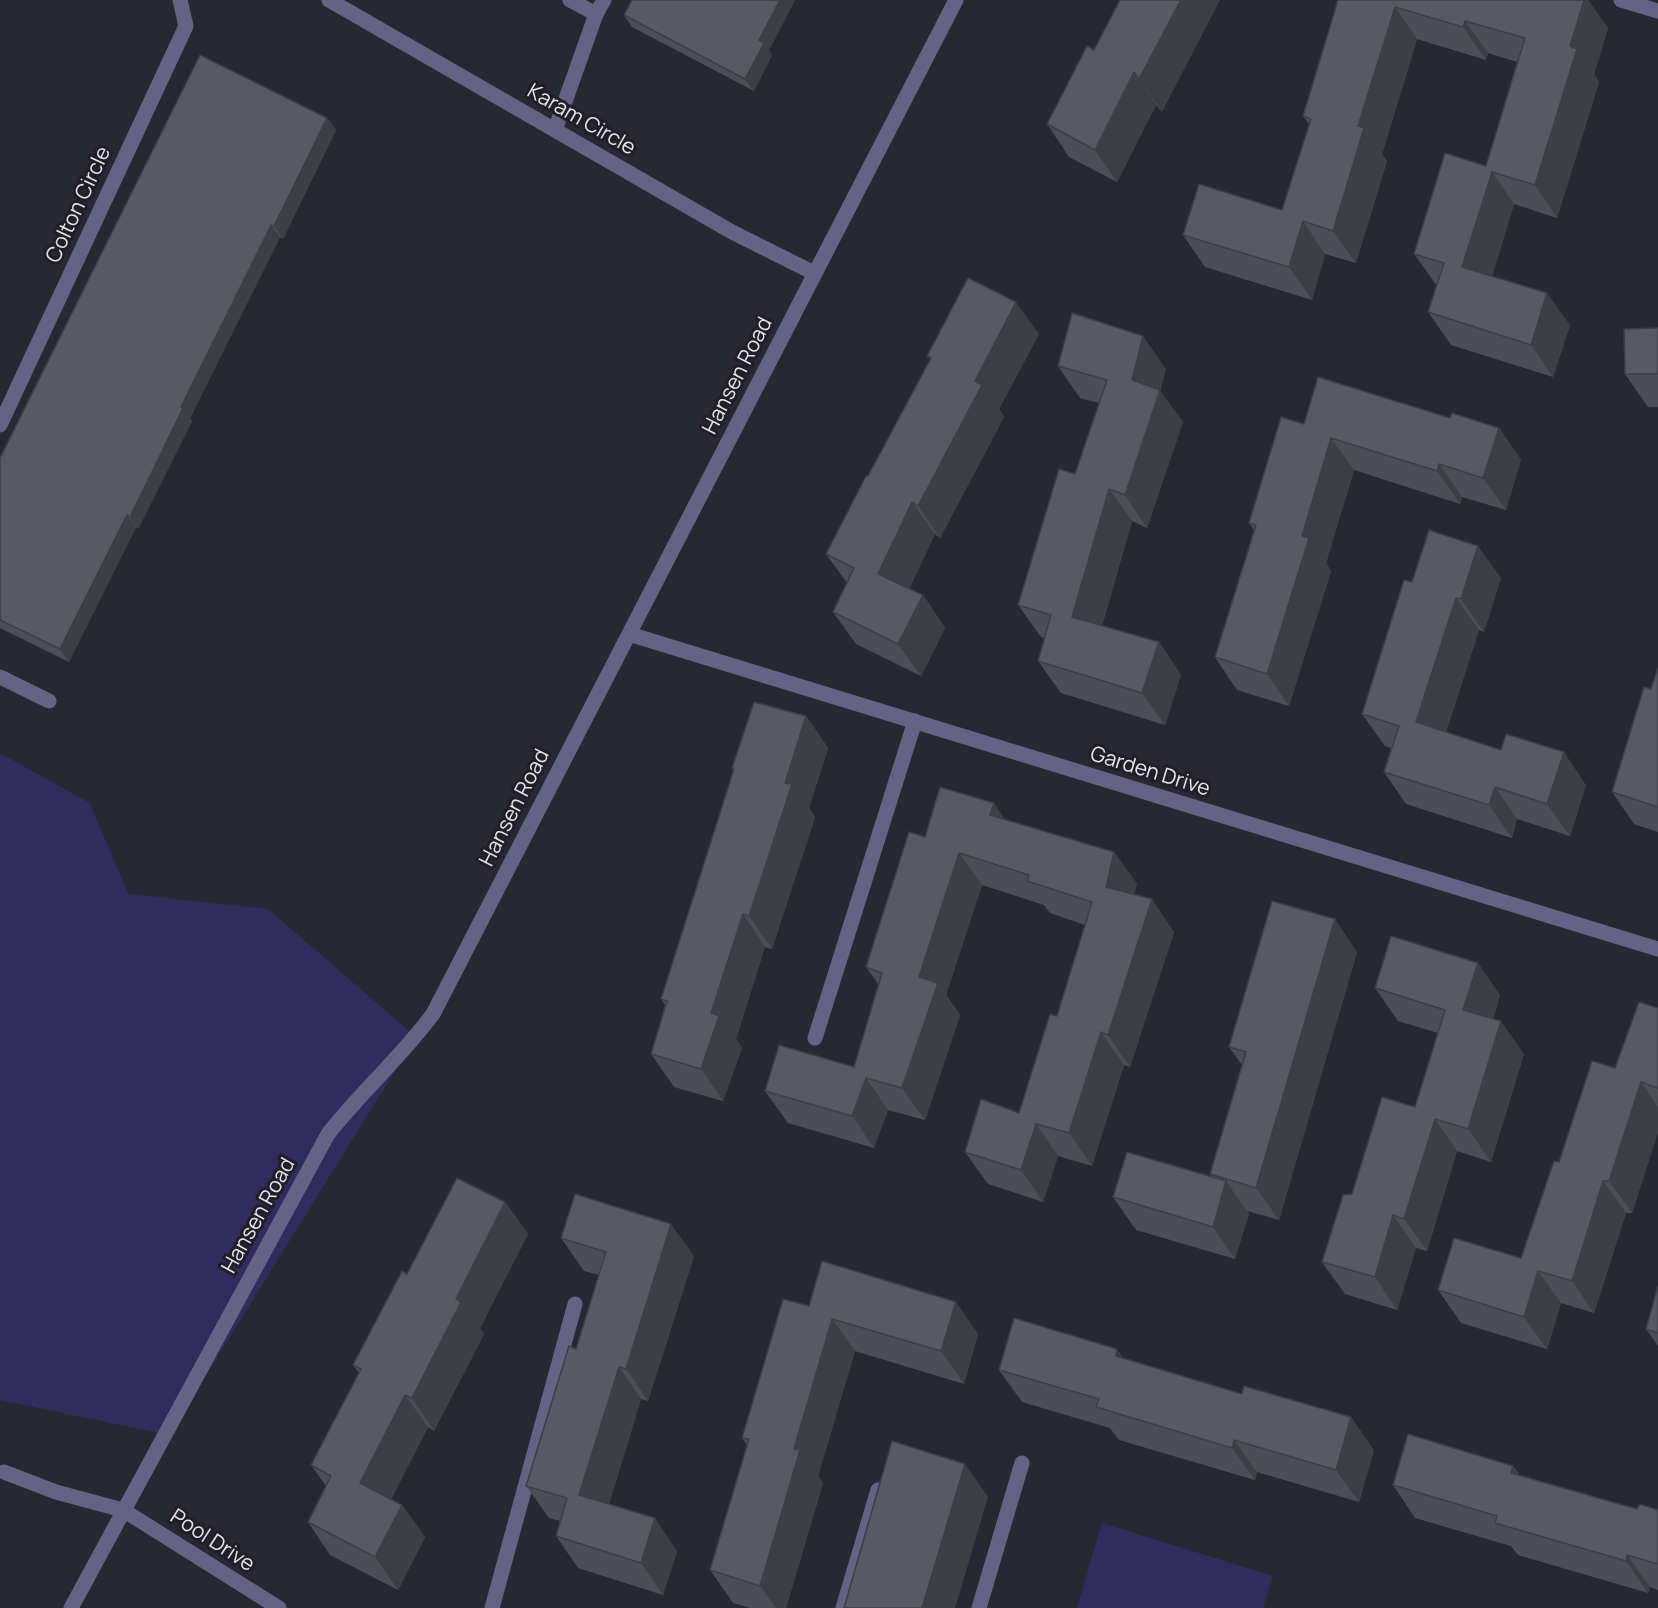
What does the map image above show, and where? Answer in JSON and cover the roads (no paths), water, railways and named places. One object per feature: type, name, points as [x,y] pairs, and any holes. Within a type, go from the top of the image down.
[{"type":"street","name":"Colton Circle","points":[[0,425],[186,26],[180,0]]},
{"type":"street","name":"Karam Circle","points":[[329,0],[732,232],[814,273]]},
{"type":"street","points":[[555,130],[600,7],[570,0]]},
{"type":"street","name":"Hansen Road","points":[[71,1608],[328,1134],[350,1105],[417,1035],[433,1014],[956,0]]},
{"type":"street","points":[[1621,0],[1658,11]]},
{"type":"street","name":"Garden Drive","points":[[629,634],[1658,949]]},
{"type":"street","points":[[0,677],[49,701]]},
{"type":"street","points":[[815,1038],[915,721]]},
{"type":"street","points":[[492,1608],[575,1304]]},
{"type":"street","points":[[979,1608],[1022,1463]]},
{"type":"street","points":[[843,1608],[883,1473]]},
{"type":"street","name":"Pool Drive","points":[[1,1474],[123,1510],[279,1608]]}]
